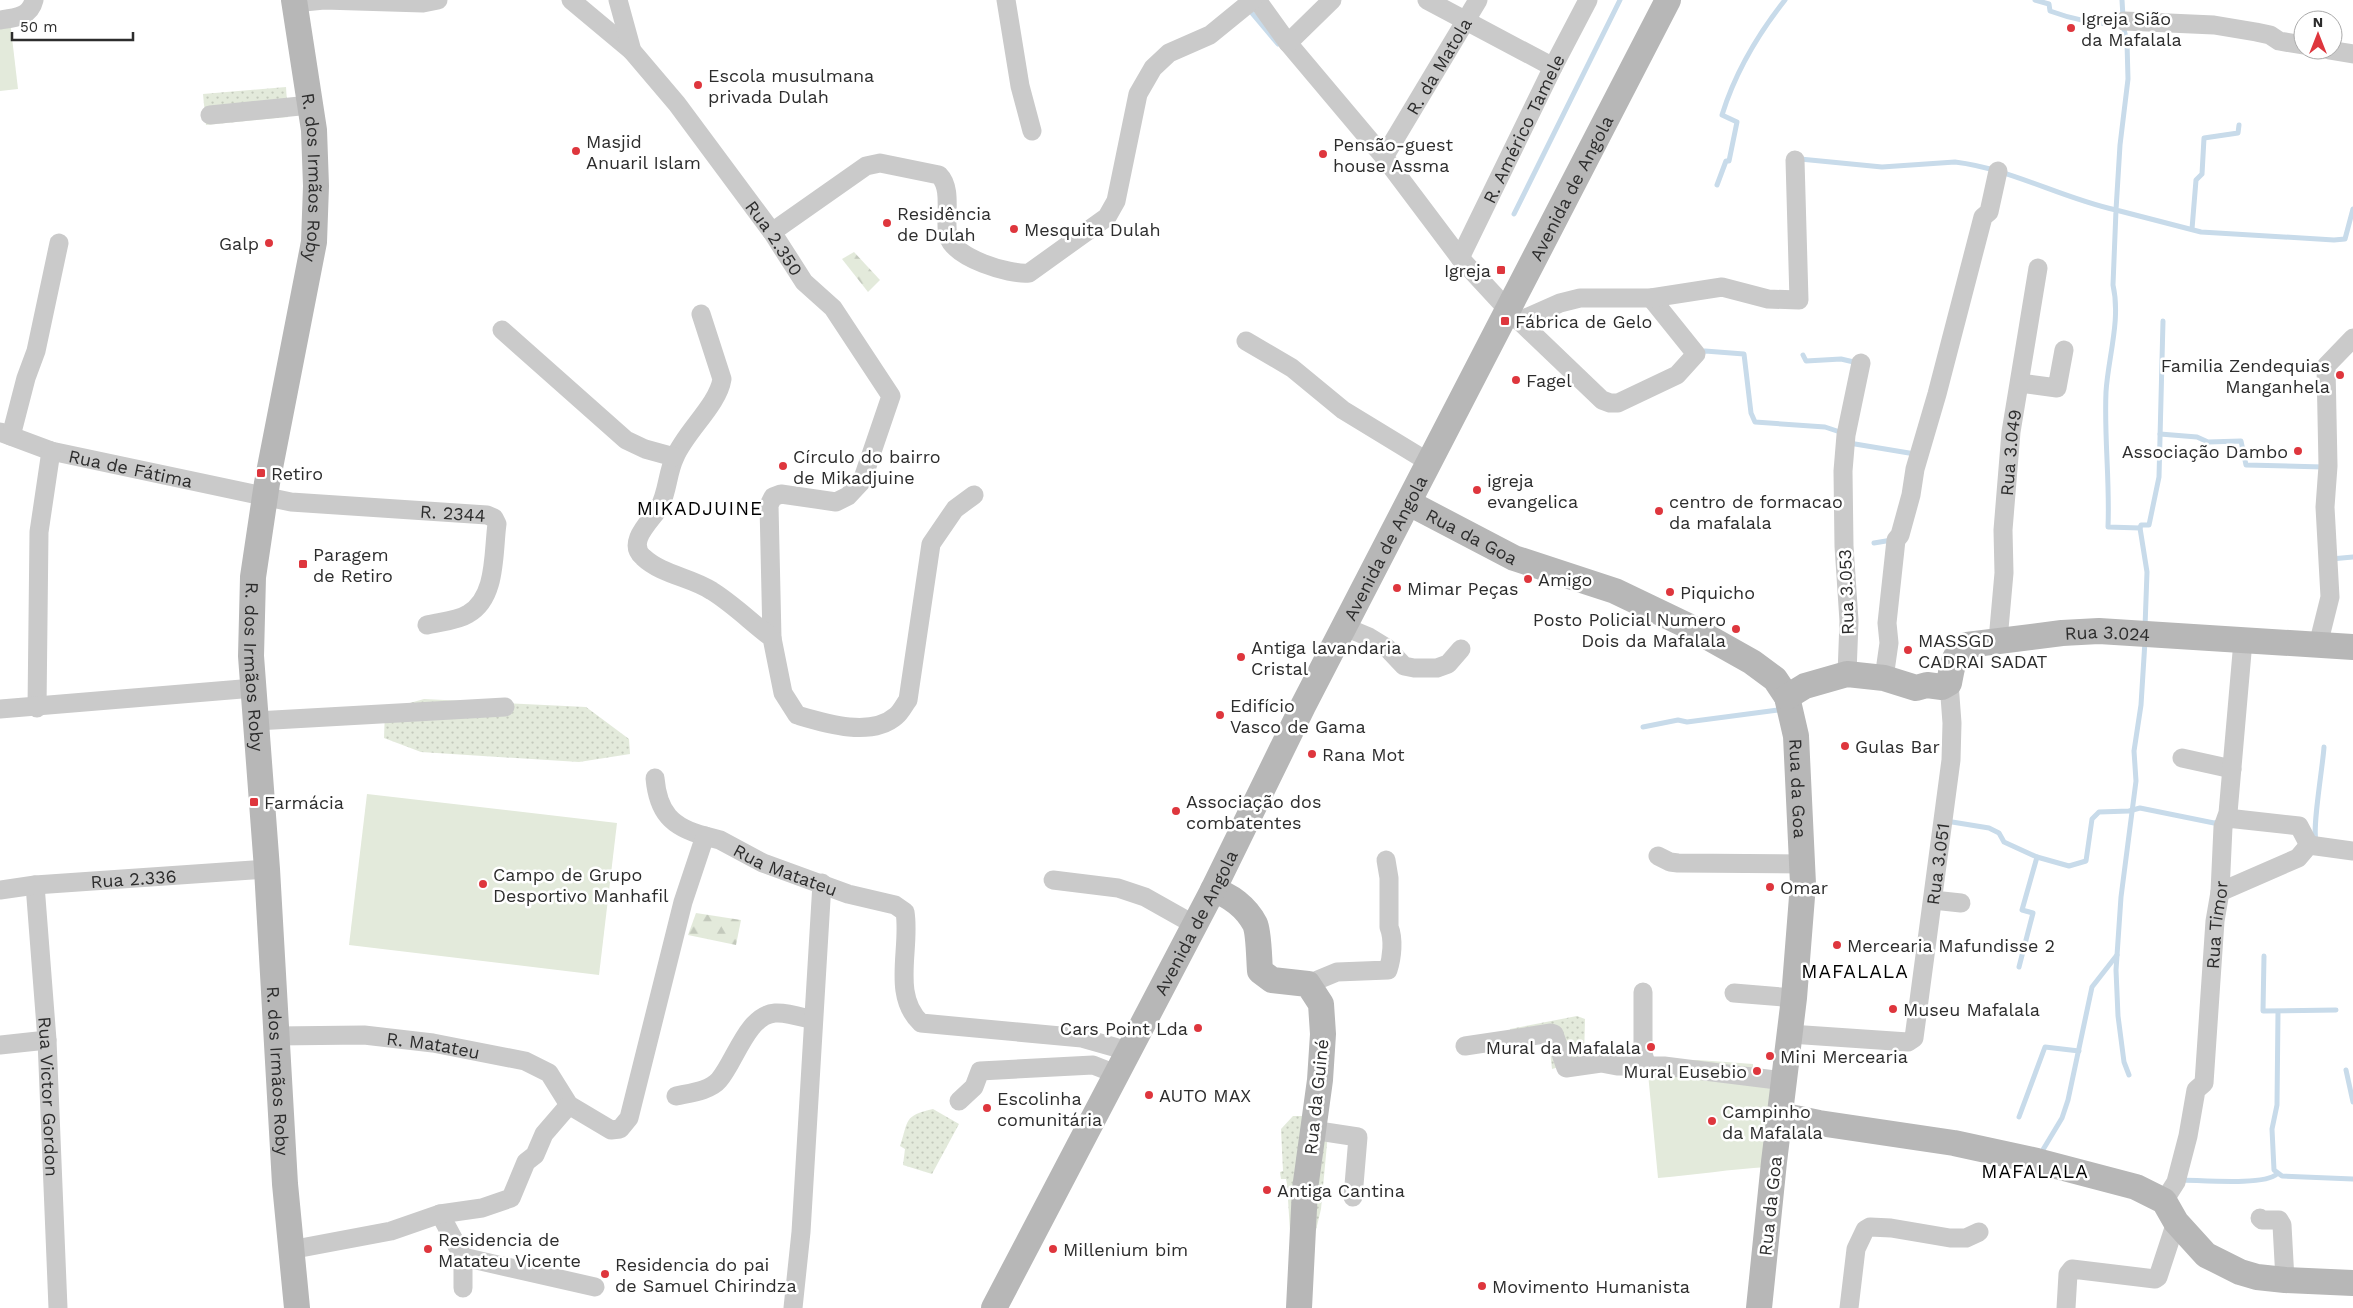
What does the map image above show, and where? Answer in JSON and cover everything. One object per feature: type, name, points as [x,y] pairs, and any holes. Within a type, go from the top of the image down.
[{"type":"street","points":[[0,20],[18,18],[30,10],[34,0]]},
{"type":"street","points":[[294,2],[324,0],[423,3],[438,0]]},
{"type":"street","points":[[571,0],[632,51]]},
{"type":"street","name":"Rua 2.350","points":[[618,0],[632,51],[677,104],[772,232],[804,282],[833,308],[890,393],[891,400],[862,481],[842,501],[836,502],[781,494],[773,497],[769,506],[772,638]]},
{"type":"street","points":[[1006,0],[1020,86],[1032,131]]},
{"type":"street","points":[[772,232],[866,166],[880,163],[939,175],[945,184],[948,238],[953,245],[979,263],[1019,274],[1029,273],[1107,217],[1116,201],[1138,94],[1153,68],[1170,53],[1210,35],[1253,0]]},
{"type":"street","points":[[1257,0],[1288,44],[1384,158],[1460,258],[1514,316],[1602,400],[1618,403],[1672,377],[1696,354],[1651,298]]},
{"type":"street","points":[[1288,44],[1332,0]]},
{"type":"street","points":[[1427,0],[1552,67]]},
{"type":"street","name":"R. da Matola","points":[[1384,158],[1478,0]]},
{"type":"street","name":"R. Américo Tamele","points":[[1460,258],[1552,67],[1588,0]]},
{"type":"street","name":"Avenida de Angola","points":[[994,1308],[1212,890],[1303,706],[1409,503],[1514,316],[1668,0]]},
{"type":"street","name":"R. dos Irmãos Roby","points":[[294,2],[314,130],[316,186],[314,242],[265,495],[253,577],[251,656],[267,869],[290,1250],[297,1308]]},
{"type":"street","points":[[2124,22],[2214,25],[2270,35],[2279,41],[2293,44]]},
{"type":"street","points":[[210,115],[310,105]]},
{"type":"street","points":[[1514,316],[1580,298],[1651,298],[1722,287],[1768,298],[1799,300],[1794,160]]},
{"type":"street","points":[[1884,678],[1889,643],[1887,623],[1896,540],[1900,535],[1911,495],[1915,469],[1937,394],[1983,217],[1989,212],[1998,171]]},
{"type":"street","points":[[6,434],[36,351],[59,243]]},
{"type":"street","name":"Rua 3.049","points":[[1998,640],[2002,600],[2003,530],[2011,432],[2038,268]]},
{"type":"street","points":[[701,314],[722,379],[720,390],[695,423],[674,457],[659,507],[645,525],[638,541],[642,556],[656,566],[711,590],[772,638],[782,693],[797,715],[836,726],[877,726],[896,716],[908,700],[931,544],[955,510],[974,495]]},
{"type":"street","points":[[502,330],[626,440],[645,449],[674,457]]},
{"type":"street","points":[[2318,645],[2330,597],[2325,506],[2328,466],[2326,366],[2353,338]]},
{"type":"street","points":[[1246,341],[1292,368],[1343,410],[1430,463]]},
{"type":"street","points":[[2020,383],[2057,388],[2064,350]]},
{"type":"street","name":"Rua 3.053","points":[[1839,675],[1849,621],[1844,546],[1843,471],[1846,435],[1861,362]]},
{"type":"street","name":"Rua de Fátima","points":[[6,434],[51,451],[265,495]]},
{"type":"street","points":[[37,708],[39,532],[51,451]]},
{"type":"street","name":"R. 2344","points":[[265,495],[291,502],[487,515],[494,518],[496,524],[490,585],[482,602],[468,614],[427,625]]},
{"type":"street","name":"Rua da Goa","points":[[1409,503],[1514,558],[1615,591],[1688,626],[1752,662],[1775,679],[1786,697],[1796,736],[1804,884],[1794,998],[1759,1308]]},
{"type":"street","points":[[1345,628],[1369,637],[1387,648],[1404,666],[1414,668],[1437,668],[1448,664],[1461,649]]},
{"type":"street","name":"Rua 3.024","points":[[1949,683],[1956,656],[1960,649],[1967,645],[2062,633],[2099,631],[2353,647]]},
{"type":"street","name":"Rua Timor","points":[[2066,1308],[2068,1274],[2072,1269],[2155,1279],[2158,1277],[2196,1090],[2204,1083],[2215,921],[2220,892],[2223,827],[2227,818],[2243,641]]},
{"type":"street","points":[[1752,662],[1791,672],[1884,678],[1916,688],[1927,685],[1942,687],[1949,683]]},
{"type":"street","points":[[1786,697],[1805,686],[1839,675]]},
{"type":"street","name":"Rua 3.051","points":[[1790,1034],[1908,1042],[1914,1038],[1934,900],[1951,760],[1952,723],[1949,683]]},
{"type":"street","points":[[0,709],[37,708],[254,688]]},
{"type":"street","points":[[256,721],[505,707]]},
{"type":"street","points":[[2182,758],[2232,769]]},
{"type":"street","name":"Rua Matateu","points":[[655,778],[657,794],[664,813],[690,832],[720,840],[763,862],[848,894],[895,905],[904,912],[907,927],[904,985],[911,1014],[921,1023],[1082,1038],[1128,1051]]},
{"type":"street","points":[[2227,818],[2299,826],[2310,845]]},
{"type":"street","points":[[290,1250],[391,1231],[440,1214],[482,1208],[511,1198],[526,1162],[535,1155],[544,1134],[569,1105],[611,1130],[620,1129],[629,1118],[683,902],[705,836]]},
{"type":"street","points":[[2310,845],[2353,851]]},
{"type":"street","points":[[2220,892],[2298,858],[2310,845]]},
{"type":"street","points":[[1658,856],[1670,862],[1803,864]]},
{"type":"street","points":[[1212,890],[1227,894],[1239,904],[1255,925],[1260,971],[1272,980],[1308,984],[1337,972],[1388,970],[1391,961],[1391,932],[1389,927],[1389,878],[1386,860]]},
{"type":"street","name":"Rua 2.336","points":[[0,890],[35,885],[267,869]]},
{"type":"street","points":[[1053,880],[1118,888],[1144,897],[1193,924]]},
{"type":"street","points":[[793,1308],[801,1232],[822,883]]},
{"type":"street","name":"Rua Victor Gordon","points":[[35,885],[47,1040],[58,1308]]},
{"type":"street","points":[[1934,900],[1961,903]]},
{"type":"street","name":"Rua da Guiné","points":[[1298,1308],[1306,1189],[1312,1130],[1320,1080],[1323,1034],[1322,1004],[1308,984]]},
{"type":"street","points":[[1643,992],[1643,1054],[1647,1066]]},
{"type":"street","points":[[1734,993],[1794,998]]},
{"type":"street","points":[[676,1096],[702,1090],[718,1081],[740,1044],[758,1020],[774,1013],[813,1020]]},
{"type":"street","points":[[1465,1046],[1551,1033],[1566,1068],[1601,1063],[1664,1066],[1784,1082]]},
{"type":"street","name":"R. Matateu","points":[[276,1036],[364,1035],[433,1043],[525,1061],[548,1073],[569,1105]]},
{"type":"street","points":[[0,1045],[47,1040]]},
{"type":"street","points":[[959,1101],[974,1087],[980,1071],[1092,1065],[1116,1074]]},
{"type":"street","points":[[1780,1115],[1819,1123],[1954,1143],[2136,1187],[2170,1211],[2206,1255],[2240,1272],[2257,1277],[2285,1280],[2353,1283]]},
{"type":"street","points":[[1312,1130],[1358,1137],[1353,1197]]},
{"type":"street","points":[[440,1214],[463,1256],[463,1288]]},
{"type":"street","points":[[2260,1218],[2262,1220],[2279,1220],[2282,1225],[2285,1280]]},
{"type":"street","points":[[1849,1308],[1856,1249],[1865,1230],[1870,1227],[1891,1228],[1950,1238],[1966,1238],[1979,1232]]},
{"type":"street","points":[[463,1256],[595,1287]]},
{"type":"green space","points":[[9,12],[18,89],[0,91],[0,13]]},
{"type":"green space","points":[[286,87],[288,117],[206,125],[203,94]]},
{"type":"green space","points":[[854,252],[880,280],[868,292],[842,259]]},
{"type":"green space","points":[[424,699],[586,707],[629,739],[630,754],[579,762],[421,752],[384,738],[385,710]]},
{"type":"green space","name":"Campo de Grupo Desportivo Manhafil","points":[[367,794],[617,823],[599,975],[349,945]]},
{"type":"green space","points":[[696,913],[741,920],[736,945],[688,935]]},
{"type":"green space","points":[[1577,1016],[1585,1019],[1584,1060],[1552,1069],[1549,1041],[1510,1041],[1510,1029]]},
{"type":"green space","name":"Campinho da Mafalala","points":[[1698,1060],[1753,1064],[1753,1070],[1776,1076],[1767,1167],[1658,1178],[1647,1063]]},
{"type":"green space","points":[[933,1109],[959,1124],[932,1174],[903,1165],[905,1149],[900,1146],[909,1120],[916,1114]]},
{"type":"green space","points":[[1293,1116],[1319,1116],[1328,1133],[1321,1209],[1316,1230],[1290,1231],[1287,1184],[1286,1179],[1281,1179],[1280,1172],[1283,1171],[1281,1129]]},
{"type":"waterway","points":[[1514,214],[1620,0]]},
{"type":"waterway","points":[[1717,185],[1726,161],[1729,161],[1737,122],[1722,115],[1727,99],[1749,54],[1785,0]]},
{"type":"waterway","points":[[2035,0],[2049,4],[2050,11],[2068,17],[2094,23],[2121,25]]},
{"type":"waterway","points":[[2122,0],[2123,17]]},
{"type":"waterway","points":[[1251,12],[1278,44]]},
{"type":"waterway","points":[[2123,25],[2127,42],[2128,79],[2120,145],[2116,210],[2201,232],[2334,240],[2345,239],[2353,209]]},
{"type":"waterway","points":[[2192,229],[2196,180],[2202,174],[2204,138],[2238,133],[2239,125]]},
{"type":"waterway","points":[[1800,159],[1882,167],[1955,162],[1996,171],[2116,210],[2113,285],[2116,312],[2106,392],[2108,527],[2140,528],[2141,525],[2149,525],[2159,477],[2163,321]]},
{"type":"waterway","points":[[1698,353],[1705,351],[1744,354],[1751,413],[1755,422],[1825,427],[1843,433]]},
{"type":"waterway","points":[[1803,355],[1806,361],[1841,359],[1858,363]]},
{"type":"waterway","points":[[2160,434],[2197,437],[2208,442],[2241,441],[2246,465],[2323,467]]},
{"type":"waterway","points":[[1849,443],[1915,454]]},
{"type":"waterway","points":[[2140,528],[2147,572],[2145,627]]},
{"type":"waterway","points":[[1874,543],[1892,540]]},
{"type":"waterway","points":[[2331,559],[2353,557]]},
{"type":"waterway","points":[[2129,1075],[2124,1062],[2118,1016],[2116,970],[2121,897],[2136,781],[2134,751],[2141,705],[2145,641]]},
{"type":"waterway","points":[[1643,727],[1678,720],[1687,722],[1778,710]]},
{"type":"waterway","points":[[2316,840],[2315,833],[2324,747]]},
{"type":"waterway","points":[[2019,967],[2033,913],[2022,910],[2037,857],[2069,866],[2086,861],[2092,819],[2099,812],[2129,811],[2140,808],[2214,823],[2220,821]]},
{"type":"waterway","points":[[1946,821],[1989,828],[1999,833],[2004,842],[2037,857]]},
{"type":"waterway","points":[[2041,1153],[2062,1118],[2068,1100],[2092,987],[2117,955]]},
{"type":"waterway","points":[[2264,956],[2263,1011],[2336,1010]]},
{"type":"waterway","points":[[2278,1012],[2277,1105],[2272,1129],[2274,1170],[2282,1176],[2353,1179]]},
{"type":"waterway","points":[[2019,1117],[2045,1047],[2079,1051]]},
{"type":"waterway","points":[[2346,1070],[2353,1102]]},
{"type":"waterway","points":[[2179,1180],[2246,1181],[2270,1178],[2277,1174]]},
{"type":"place","name":"Igreja Sião da Mafalala","points":[[2071,28]]},
{"type":"place","name":"Escola musulmana privada Dulah","points":[[698,85]]},
{"type":"place","name":"Masjid Anuaril Islam","points":[[576,151]]},
{"type":"place","name":"Pensão-guest house Assma","points":[[1323,154]]},
{"type":"place","name":"Residência de Dulah","points":[[887,223]]},
{"type":"place","name":"Mesquita Dulah","points":[[1014,229]]},
{"type":"place","name":"Galp","points":[[269,243]]},
{"type":"place","name":"Igreja","points":[[1501,270]]},
{"type":"place","name":"Fábrica de Gelo","points":[[1505,321]]},
{"type":"place","name":"Familia Zendequias Manganhela","points":[[2340,375]]},
{"type":"place","name":"Fagel","points":[[1516,380]]},
{"type":"place","name":"Associação Dambo","points":[[2298,451]]},
{"type":"place","name":"Círculo do bairro de Mikadjuine","points":[[783,466]]},
{"type":"place","name":"Retiro","points":[[261,473]]},
{"type":"place","name":"igreja evangelica","points":[[1477,490]]},
{"type":"place","name":"centro de formacao da mafalala","points":[[1659,511]]},
{"type":"place","name":"Paragem de Retiro","points":[[303,564]]},
{"type":"place","name":"Amigo","points":[[1528,579]]},
{"type":"place","name":"Mimar Peças","points":[[1397,588]]},
{"type":"place","name":"Piquicho","points":[[1670,592]]},
{"type":"place","name":"Posto Policial Numero Dois da Mafalala","points":[[1736,629]]},
{"type":"place","name":"MASSGD CADRAI SADAT","points":[[1908,650]]},
{"type":"place","name":"Antiga lavandaria Cristal","points":[[1241,657]]},
{"type":"place","name":"Edifício Vasco de Gama","points":[[1220,715]]},
{"type":"place","name":"Gulas Bar","points":[[1845,746]]},
{"type":"place","name":"Rana Mot","points":[[1312,754]]},
{"type":"place","name":"Farmácia","points":[[254,802]]},
{"type":"place","name":"Associação dos combatentes","points":[[1176,811]]},
{"type":"place","name":"Campo de Grupo Desportivo Manhafil","points":[[483,884]]},
{"type":"place","name":"Omar","points":[[1770,887]]},
{"type":"place","name":"Mercearia Mafundisse 2","points":[[1837,945]]},
{"type":"place","name":"Museu Mafalala","points":[[1893,1009]]},
{"type":"place","name":"Cars Point Lda","points":[[1198,1028]]},
{"type":"place","name":"Mural da Mafalala","points":[[1651,1047]]},
{"type":"place","name":"Mini Mercearia","points":[[1770,1056]]},
{"type":"place","name":"Mural Eusebio","points":[[1757,1071]]},
{"type":"place","name":"AUTO MAX","points":[[1149,1095]]},
{"type":"place","name":"Escolinha comunitária","points":[[987,1108]]},
{"type":"place","name":"Campinho da Mafalala","points":[[1712,1121]]},
{"type":"place","name":"Antiga Cantina","points":[[1267,1190]]},
{"type":"place","name":"Residencia de Matateu Vicente","points":[[428,1249]]},
{"type":"place","name":"Millenium bim","points":[[1053,1249]]},
{"type":"place","name":"Residencia do pai de Samuel Chirindza","points":[[605,1274]]},
{"type":"place","name":"Movimento Humanista","points":[[1482,1286]]},
{"type":"district","name":"MIKADJUINE","points":[[700,508]]},
{"type":"district","name":"MAFALALA","points":[[1855,971]]},
{"type":"district","name":"MAFALALA","points":[[2035,1171]]}]
